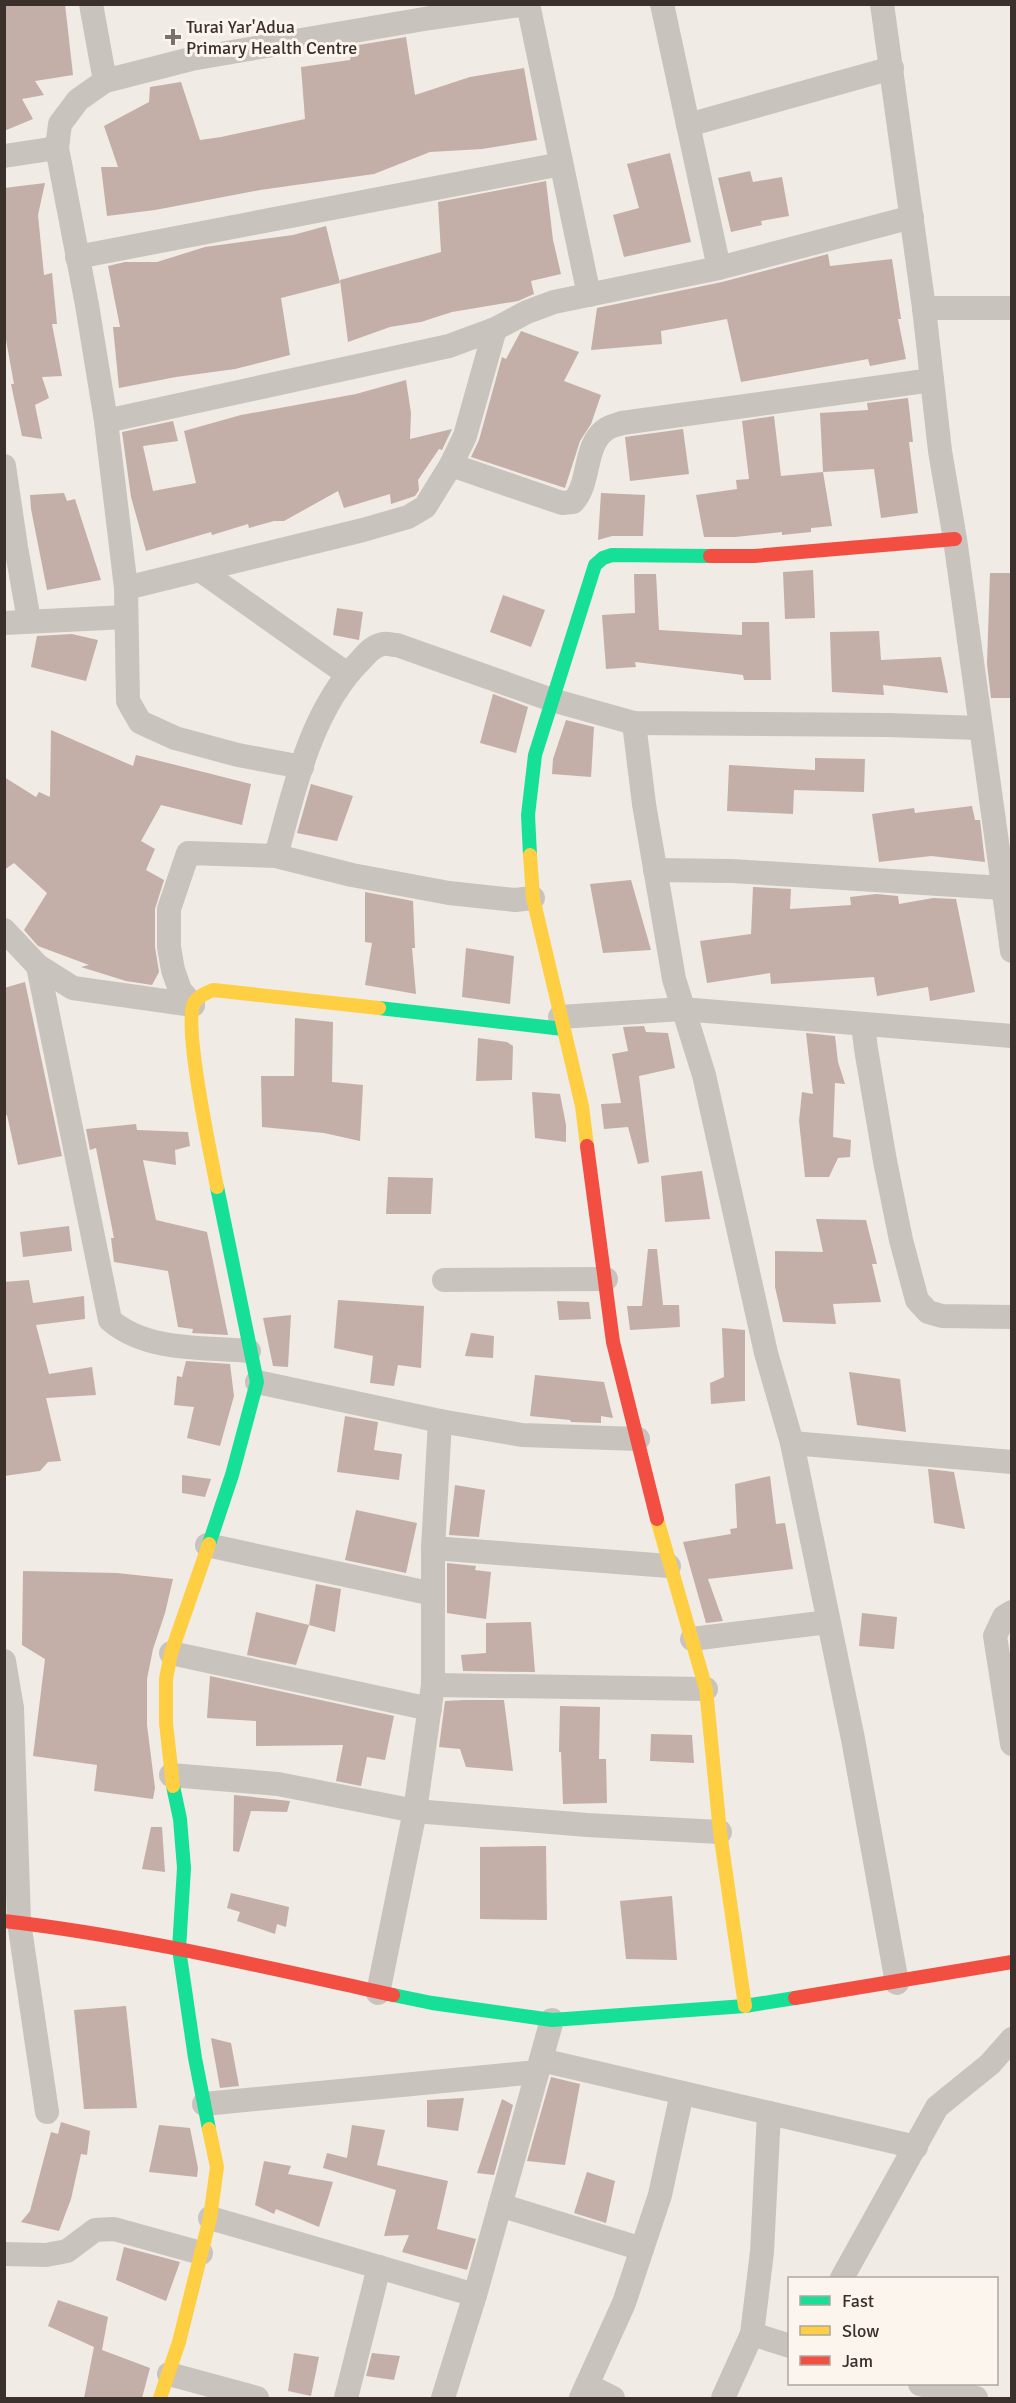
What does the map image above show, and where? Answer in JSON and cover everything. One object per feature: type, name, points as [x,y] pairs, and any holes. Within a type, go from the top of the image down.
[{"type":"street","points":[[91,4],[105,81]]},
{"type":"street","points":[[302,767],[238,755],[175,738],[140,722],[128,701],[126,588],[106,421],[57,148],[60,124],[78,100],[105,81],[191,59],[430,18],[527,4],[589,295]]},
{"type":"street","points":[[662,4],[719,268]]},
{"type":"street","points":[[882,4],[924,308],[940,451],[955,539],[980,728],[1002,810],[1004,888],[1011,938]]},
{"type":"street","points":[[688,125],[892,68]]},
{"type":"street","points":[[4,156],[57,148]]},
{"type":"street","points":[[77,257],[561,164]]},
{"type":"street","points":[[106,421],[449,346],[495,329],[527,312],[554,302],[719,268],[912,218]]},
{"type":"street","points":[[924,308],[1011,308]]},
{"type":"street","points":[[126,588],[408,517],[425,507],[451,465],[465,436],[495,329]]},
{"type":"street","points":[[451,465],[562,503],[573,502],[581,494],[594,443],[605,429],[622,423],[932,380]]},
{"type":"street","points":[[4,465],[29,620]]},
{"type":"street","points":[[745,2006],[720,1832],[706,1689],[669,1566],[613,1342],[582,1106],[533,898],[528,815],[535,755],[595,566],[603,558],[612,555],[754,556],[955,539]]},
{"type":"street","points":[[200,570],[347,674]]},
{"type":"street","points":[[4,623],[126,617]]},
{"type":"street","points":[[276,856],[302,767],[325,706],[347,674],[373,648],[384,644],[397,645],[552,700],[634,723],[980,728]]},
{"type":"street","points":[[634,723],[655,870],[674,979],[704,1076],[766,1353],[792,1443],[859,1773],[897,1983]]},
{"type":"street","points":[[193,1005],[180,990],[172,970],[169,947],[169,909],[188,853],[276,856],[352,875],[449,893],[515,900],[533,898]]},
{"type":"street","points":[[655,870],[732,871],[1004,888]]},
{"type":"street","points":[[4,930],[38,966],[73,988],[193,1005]]},
{"type":"street","points":[[38,966],[110,1320],[122,1330],[154,1344],[249,1351]]},
{"type":"street","points":[[160,2398],[179,2342],[210,2218],[216,2167],[179,1949],[184,1868],[180,1819],[171,1775],[166,1723],[166,1679],[171,1653],[232,1475],[256,1382],[209,1146],[191,1036],[193,1005],[198,998],[213,990],[561,1023],[682,1009],[1011,1036]]},
{"type":"street","points":[[863,1024],[885,1161],[901,1240],[917,1300],[928,1311],[942,1316],[1011,1317]]},
{"type":"street","points":[[444,1280],[606,1279]]},
{"type":"street","points":[[256,1382],[440,1421],[522,1435],[638,1439]]},
{"type":"street","points":[[378,1993],[415,1811],[433,1685],[433,1548],[440,1421]]},
{"type":"street","points":[[792,1443],[1011,1462]]},
{"type":"street","points":[[207,1545],[433,1594]]},
{"type":"street","points":[[433,1548],[669,1566]]},
{"type":"street","points":[[1011,1612],[1004,1617],[995,1636],[1011,1744]]},
{"type":"street","points":[[692,1639],[828,1622]]},
{"type":"street","points":[[171,1653],[430,1709]]},
{"type":"street","points":[[4,1660],[12,1708],[12,1921],[47,2112]]},
{"type":"street","points":[[433,1685],[706,1689]]},
{"type":"street","points":[[171,1775],[278,1784],[415,1811],[587,1825],[720,1832]]},
{"type":"street","points":[[12,1921],[179,1949],[378,1993],[507,2015],[552,2020],[745,2006],[897,1983],[1011,1962]]},
{"type":"street","points":[[443,2398],[475,2295],[552,2020]]},
{"type":"street","points":[[843,2277],[937,2107],[990,2064],[1011,2038]]},
{"type":"street","points":[[204,2104],[539,2066],[682,2092],[915,2147]]},
{"type":"street","points":[[614,2398],[584,2392],[624,2303],[660,2195],[682,2092]]},
{"type":"street","points":[[723,2398],[752,2334],[762,2252],[769,2113]]},
{"type":"street","points":[[500,2205],[642,2250]]},
{"type":"street","points":[[210,2218],[475,2295]]},
{"type":"street","points":[[4,2254],[46,2255],[68,2251],[96,2230],[114,2229],[201,2253]]},
{"type":"street","points":[[346,2398],[379,2267]]},
{"type":"street","points":[[752,2334],[788,2346]]},
{"type":"street","points":[[169,2374],[257,2398]]},
{"type":"street","points":[[924,2385],[966,2397]]},
{"type":"building","points":[[4,4],[65,4],[73,75],[35,81],[44,95],[22,99],[33,119],[4,131]]},
{"type":"building","points":[[406,37],[415,95],[470,77],[524,68],[537,140],[482,149],[430,152],[374,174],[260,190],[155,210],[107,216],[101,167],[118,167],[104,126],[149,102],[150,87],[181,82],[200,140],[221,137],[305,119],[301,67],[350,60],[353,46]]},
{"type":"building","points":[[670,153],[691,242],[624,257],[613,215],[639,208],[627,164]]},
{"type":"building","points":[[750,171],[753,182],[782,177],[789,216],[761,221],[762,225],[731,232],[718,178]]},
{"type":"building","points":[[546,181],[553,240],[561,274],[531,281],[534,294],[518,301],[452,312],[421,322],[390,327],[348,342],[340,280],[441,252],[438,202]]},
{"type":"building","points":[[45,183],[38,215],[44,275],[52,273],[57,324],[52,324],[62,376],[42,377],[49,398],[35,405],[42,439],[22,436],[11,384],[14,384],[4,329],[4,188]]},
{"type":"building","points":[[326,226],[340,283],[281,298],[290,355],[235,369],[119,388],[113,327],[120,327],[108,266],[125,262],[157,262],[205,247],[293,235]]},
{"type":"building","points":[[828,254],[830,266],[892,259],[901,319],[898,319],[906,359],[870,366],[868,359],[741,382],[727,319],[661,331],[662,344],[591,350],[597,308],[722,282]]},
{"type":"building","points":[[521,331],[579,352],[564,381],[601,395],[591,424],[580,441],[565,488],[471,457],[479,440],[502,357],[506,359]]},
{"type":"building","points":[[406,380],[411,413],[410,439],[452,429],[442,450],[439,449],[418,480],[419,490],[415,496],[391,504],[390,494],[344,508],[338,491],[284,521],[274,521],[249,528],[248,524],[212,535],[211,532],[146,551],[131,497],[122,432],[173,421],[178,441],[143,446],[153,491],[196,483],[184,431],[241,415],[356,394]]},
{"type":"building","points":[[908,398],[913,442],[909,442],[918,513],[881,518],[874,469],[823,472],[820,413],[868,410],[867,403]]},
{"type":"building","points":[[774,416],[781,476],[823,472],[832,526],[811,528],[811,532],[782,535],[782,532],[735,537],[704,537],[696,495],[737,489],[736,480],[749,479],[742,421]]},
{"type":"building","points":[[683,429],[689,474],[630,481],[625,437]]},
{"type":"building","points":[[64,493],[67,501],[75,499],[101,580],[47,590],[30,495]]},
{"type":"building","points":[[601,493],[645,495],[643,536],[612,536],[598,540]]},
{"type":"building","points":[[813,570],[815,618],[785,619],[783,572]]},
{"type":"building","points":[[990,573],[1011,573],[1011,698],[991,698],[987,664]]},
{"type":"building","points":[[634,574],[656,574],[659,630],[742,635],[742,622],[769,622],[771,680],[744,680],[743,675],[635,662],[636,667],[606,669],[602,615],[635,613]]},
{"type":"building","points":[[503,595],[545,610],[531,647],[490,632]]},
{"type":"building","points":[[337,608],[363,612],[359,640],[333,635]]},
{"type":"building","points":[[879,631],[881,660],[941,657],[948,693],[883,685],[884,695],[832,692],[830,632]]},
{"type":"building","points":[[72,634],[98,640],[86,681],[31,667],[37,636]]},
{"type":"building","points":[[493,694],[528,707],[516,753],[480,743]]},
{"type":"building","points":[[566,720],[594,727],[591,777],[552,774],[553,759]]},
{"type":"building","points":[[51,730],[133,766],[136,755],[251,784],[242,825],[161,805],[141,841],[155,849],[146,870],[164,880],[155,909],[155,947],[159,972],[152,985],[126,981],[81,967],[89,965],[38,946],[24,930],[47,893],[14,863],[4,870],[4,777],[36,797],[39,792],[50,797]]},
{"type":"building","points":[[815,758],[865,759],[864,792],[794,790],[793,814],[727,811],[729,765],[815,770]]},
{"type":"building","points":[[311,784],[353,796],[337,841],[297,833]]},
{"type":"building","points":[[972,806],[975,820],[980,820],[985,862],[931,856],[879,862],[872,814],[914,808],[915,813]]},
{"type":"building","points":[[631,880],[651,950],[603,953],[590,884]]},
{"type":"building","points":[[753,887],[791,889],[790,909],[851,905],[850,897],[876,894],[898,896],[899,904],[933,898],[956,899],[975,992],[930,1001],[928,987],[877,996],[874,977],[771,984],[770,973],[707,983],[700,941],[751,934]]},
{"type":"building","points":[[365,892],[413,901],[415,948],[412,948],[416,994],[365,985],[372,943],[365,942]]},
{"type":"building","points":[[466,948],[514,956],[510,1004],[462,997]]},
{"type":"building","points":[[25,982],[62,1156],[18,1165],[7,1115],[4,1116],[4,988]]},
{"type":"building","points":[[295,1018],[333,1022],[332,1082],[363,1085],[360,1141],[324,1133],[262,1127],[261,1076],[294,1076]]},
{"type":"building","points":[[644,1026],[646,1032],[668,1033],[675,1068],[639,1076],[649,1162],[638,1164],[628,1127],[604,1129],[601,1104],[621,1103],[612,1054],[628,1051],[623,1027]]},
{"type":"building","points":[[806,1033],[835,1036],[838,1062],[845,1084],[835,1083],[833,1137],[851,1140],[850,1157],[838,1158],[829,1177],[805,1177],[799,1121],[802,1092],[813,1094]]},
{"type":"building","points":[[478,1038],[507,1042],[513,1046],[512,1080],[476,1081]]},
{"type":"building","points":[[532,1092],[560,1094],[566,1125],[566,1142],[535,1138]]},
{"type":"building","points":[[136,1124],[137,1130],[188,1132],[190,1146],[175,1150],[176,1165],[143,1160],[156,1220],[207,1232],[228,1335],[192,1333],[193,1329],[178,1327],[168,1271],[114,1262],[111,1238],[114,1238],[96,1148],[90,1150],[86,1129]]},
{"type":"building","points":[[702,1171],[710,1219],[665,1222],[661,1176]]},
{"type":"building","points":[[388,1177],[433,1178],[431,1214],[386,1214]]},
{"type":"building","points":[[816,1219],[866,1220],[877,1264],[872,1264],[881,1302],[833,1304],[836,1324],[783,1322],[775,1287],[775,1251],[823,1252]]},
{"type":"building","points":[[69,1226],[72,1251],[23,1257],[20,1232]]},
{"type":"building","points":[[648,1249],[657,1249],[663,1305],[679,1305],[680,1327],[630,1330],[627,1306],[642,1306]]},
{"type":"building","points":[[29,1280],[33,1303],[84,1296],[85,1319],[36,1325],[49,1374],[92,1367],[96,1395],[46,1398],[61,1461],[48,1462],[40,1471],[4,1476],[4,1282]]},
{"type":"building","points":[[338,1300],[424,1306],[421,1368],[398,1365],[394,1386],[370,1383],[373,1356],[334,1348]]},
{"type":"building","points":[[557,1301],[589,1302],[591,1319],[559,1320]]},
{"type":"building","points":[[291,1315],[288,1367],[273,1366],[263,1318]]},
{"type":"building","points":[[722,1328],[745,1330],[745,1401],[711,1404],[710,1383],[724,1377]]},
{"type":"building","points":[[471,1333],[494,1336],[493,1358],[465,1356]]},
{"type":"building","points":[[186,1361],[230,1364],[234,1396],[220,1446],[187,1438],[194,1407],[174,1405],[177,1376],[182,1377]]},
{"type":"building","points":[[849,1372],[900,1379],[906,1432],[857,1425]]},
{"type":"building","points":[[535,1375],[604,1382],[613,1418],[601,1416],[601,1423],[571,1422],[570,1420],[530,1416]]},
{"type":"building","points":[[345,1416],[378,1422],[374,1450],[402,1454],[399,1480],[337,1472]]},
{"type":"building","points":[[928,1469],[954,1472],[965,1529],[934,1523]]},
{"type":"building","points":[[182,1475],[211,1479],[205,1497],[182,1493]]},
{"type":"building","points":[[770,1476],[776,1524],[785,1523],[793,1569],[708,1579],[723,1621],[706,1623],[683,1542],[731,1534],[730,1529],[737,1528],[735,1484]]},
{"type":"building","points":[[455,1485],[485,1490],[479,1537],[449,1535]]},
{"type":"building","points":[[356,1510],[417,1523],[406,1573],[345,1560]]},
{"type":"building","points":[[447,1563],[476,1566],[475,1570],[491,1572],[486,1619],[447,1613]]},
{"type":"building","points":[[23,1571],[117,1573],[173,1579],[147,1679],[147,1725],[155,1788],[153,1799],[94,1791],[97,1765],[33,1756],[45,1659],[22,1645]]},
{"type":"building","points":[[316,1584],[341,1589],[335,1632],[309,1625]]},
{"type":"building","points":[[256,1612],[309,1625],[296,1665],[247,1655]]},
{"type":"building","points":[[862,1613],[897,1617],[894,1649],[859,1646]]},
{"type":"building","points":[[531,1622],[535,1672],[463,1671],[461,1655],[486,1653],[486,1623]]},
{"type":"building","points":[[210,1676],[394,1716],[385,1760],[367,1757],[361,1786],[336,1781],[343,1745],[256,1746],[256,1721],[207,1718]]},
{"type":"building","points":[[504,1700],[513,1771],[466,1767],[460,1749],[439,1747],[445,1701]]},
{"type":"building","points":[[560,1706],[600,1707],[599,1759],[606,1759],[607,1803],[563,1804],[561,1752],[559,1752]]},
{"type":"building","points":[[651,1734],[692,1735],[694,1763],[650,1761]]},
{"type":"building","points":[[234,1795],[290,1801],[287,1812],[251,1811],[239,1852],[233,1851]]},
{"type":"building","points":[[151,1827],[162,1827],[165,1872],[142,1869]]},
{"type":"building","points":[[546,1846],[547,1920],[480,1919],[480,1847]]},
{"type":"building","points":[[231,1893],[289,1907],[286,1927],[277,1924],[275,1934],[237,1921],[240,1912],[227,1908]]},
{"type":"building","points":[[672,1896],[677,1960],[626,1959],[620,1901]]},
{"type":"building","points":[[126,2006],[137,2108],[84,2109],[74,2010]]},
{"type":"building","points":[[211,2038],[231,2043],[239,2086],[220,2088]]},
{"type":"building","points":[[551,2077],[580,2084],[565,2165],[527,2161]]},
{"type":"building","points":[[464,2098],[458,2131],[427,2127],[427,2100]]},
{"type":"building","points":[[502,2099],[513,2105],[494,2175],[477,2173]]},
{"type":"building","points":[[61,2122],[90,2131],[87,2155],[81,2154],[71,2199],[59,2231],[21,2222],[30,2211],[51,2132],[58,2134]]},
{"type":"building","points":[[159,2125],[190,2128],[198,2168],[197,2177],[149,2172]]},
{"type":"building","points":[[352,2125],[385,2130],[377,2165],[448,2181],[437,2229],[476,2239],[467,2270],[402,2252],[409,2235],[384,2236],[396,2190],[323,2168],[327,2153],[347,2158]]},
{"type":"building","points":[[264,2161],[291,2166],[288,2174],[333,2182],[319,2227],[276,2209],[274,2214],[255,2205]]},
{"type":"building","points":[[587,2172],[615,2181],[606,2223],[574,2213]]},
{"type":"building","points":[[124,2247],[180,2262],[166,2301],[116,2280]]},
{"type":"building","points":[[58,2300],[108,2317],[102,2350],[150,2368],[142,2398],[84,2398],[94,2347],[48,2326]]},
{"type":"building","points":[[294,2353],[319,2357],[311,2396],[288,2391]]},
{"type":"building","points":[[372,2353],[400,2356],[394,2380],[366,2376]]},
{"type":"traffic: fast","points":[[530,855],[528,815],[535,755],[595,565],[603,558],[612,555],[710,556]]},
{"type":"traffic: fast","points":[[379,1008],[563,1029]]},
{"type":"traffic: fast","points":[[209,1544],[232,1475],[257,1382],[217,1187]]},
{"type":"traffic: fast","points":[[173,1786],[180,1819],[184,1868],[179,1949],[195,2058],[209,2129]]},
{"type":"traffic: fast","points":[[393,1995],[432,2003],[552,2020],[745,2006],[795,1998]]},
{"type":"traffic: slow","points":[[530,855],[533,898],[582,1106],[587,1146]]},
{"type":"traffic: slow","points":[[217,1187],[195,1063],[192,1037],[194,1003],[202,995],[213,990],[379,1008]]},
{"type":"traffic: slow","points":[[657,1519],[706,1689],[720,1832],[745,2006]]},
{"type":"traffic: slow","points":[[173,1786],[166,1723],[166,1679],[171,1653],[209,1544]]},
{"type":"traffic: slow","points":[[160,2398],[179,2342],[210,2218],[217,2167],[209,2129]]},
{"type":"traffic: jam","points":[[710,556],[754,556],[955,539]]},
{"type":"traffic: jam","points":[[587,1146],[613,1342],[657,1519]]},
{"type":"traffic: jam","points":[[4,1921],[151,1944],[393,1995]]},
{"type":"traffic: jam","points":[[795,1998],[1012,1962]]},
{"type":"place","name":"Turai Yar'Adua Primary Health Centre","points":[[173,37]]}]
